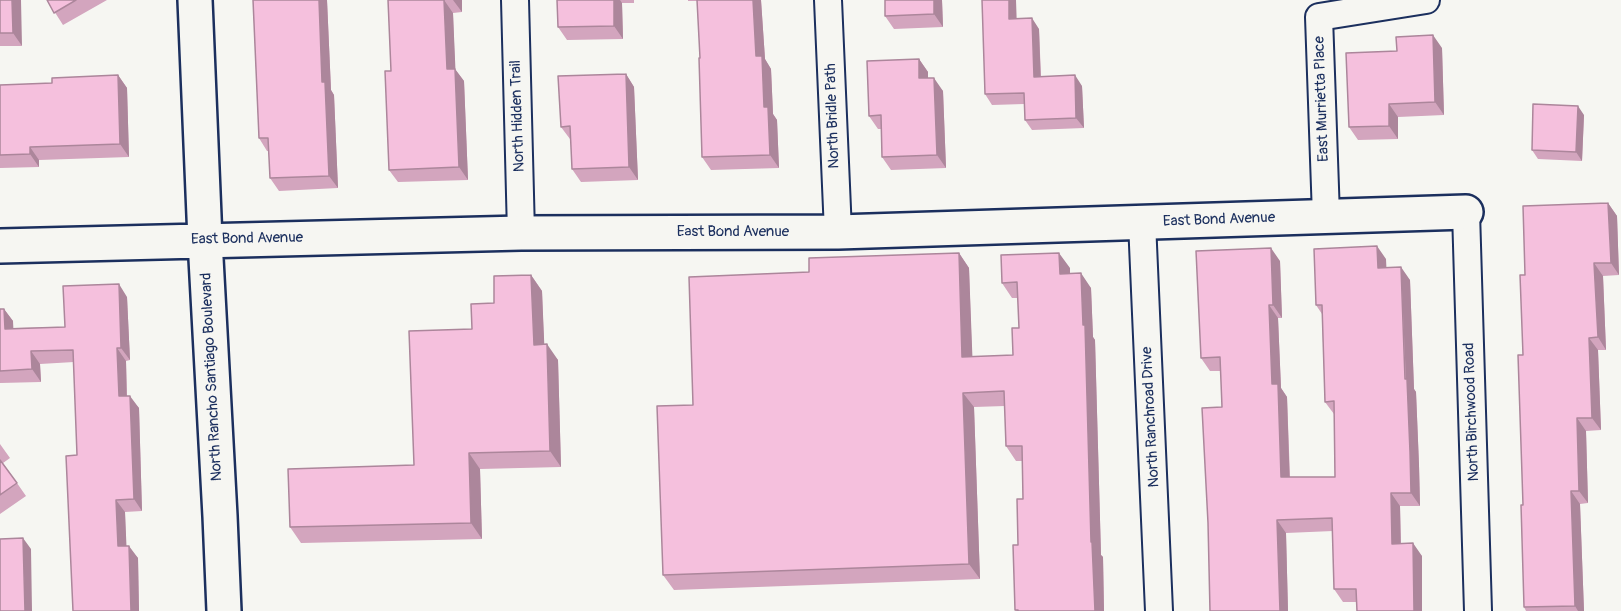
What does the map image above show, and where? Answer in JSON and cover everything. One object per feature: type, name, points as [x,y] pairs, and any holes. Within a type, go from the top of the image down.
[{"type":"street","name":"North Rancho Santiago Boulevard","points":[[195,0],[224,611]]},
{"type":"street","name":"North Hidden Trail","points":[[515,0],[521,233]]},
{"type":"street","name":"North Bridle Path","points":[[828,0],[838,232]]},
{"type":"street","name":"East Murrietta Place","points":[[1326,216],[1319,17],[1426,0]]},
{"type":"street","name":"East Bond Avenue","points":[[0,246],[521,233],[838,232],[1466,212]]},
{"type":"street","name":"North Birchwood Road","points":[[1466,212],[1478,611]]},
{"type":"street","name":"North Ranchroad Drive","points":[[1142,222],[1160,611]]},
{"type":"building","points":[[0,0],[12,0],[13,33],[0,33]]},
{"type":"building","points":[[47,0],[76,0],[54,13]]},
{"type":"building","points":[[253,0],[319,0],[329,176],[270,178],[268,138],[259,138]]},
{"type":"building","points":[[388,0],[444,0],[447,69],[455,69],[459,167],[389,170],[385,71],[391,71]]},
{"type":"building","points":[[557,0],[614,0],[614,26],[558,27]]},
{"type":"building","points":[[697,0],[753,0],[756,56],[762,56],[764,107],[768,107],[770,155],[702,157]]},
{"type":"building","points":[[885,0],[934,0],[934,14],[885,16]]},
{"type":"building","points":[[982,0],[1009,0],[1009,19],[1032,18],[1034,77],[1075,75],[1076,118],[1025,120],[1024,93],[985,94]]},
{"type":"building","points":[[1433,35],[1435,102],[1389,104],[1389,126],[1349,127],[1346,53],[1397,51],[1396,37]]},
{"type":"building","points":[[919,59],[919,78],[934,78],[937,155],[882,157],[881,115],[869,116],[867,61]]},
{"type":"building","points":[[626,74],[629,167],[572,169],[570,126],[561,127],[558,76]]},
{"type":"building","points":[[118,75],[120,144],[30,147],[30,154],[0,155],[0,85],[52,83],[52,78]]},
{"type":"building","points":[[1533,104],[1578,106],[1576,152],[1532,150]]},
{"type":"building","points":[[1608,203],[1611,263],[1594,263],[1598,337],[1589,338],[1592,418],[1577,418],[1579,491],[1571,491],[1575,606],[1524,607],[1518,355],[1523,355],[1520,275],[1525,275],[1523,206]]},
{"type":"building","points":[[1377,246],[1378,268],[1401,267],[1411,493],[1391,493],[1392,544],[1413,543],[1414,611],[1357,611],[1356,589],[1334,589],[1332,518],[1277,520],[1280,611],[1210,611],[1202,408],[1222,407],[1220,357],[1201,358],[1196,251],[1271,248],[1273,305],[1269,305],[1272,384],[1278,384],[1281,477],[1335,477],[1334,401],[1325,402],[1322,305],[1316,305],[1314,249]]},
{"type":"building","points":[[959,253],[962,357],[1013,355],[1012,328],[1019,328],[1017,282],[1002,283],[1001,255],[1059,253],[1060,274],[1081,273],[1083,325],[1085,325],[1095,611],[1015,610],[1013,545],[1018,545],[1017,499],[1023,499],[1022,446],[1006,446],[1004,391],[963,393],[969,564],[663,575],[657,406],[693,405],[689,277],[809,272],[809,258]]},
{"type":"building","points":[[531,275],[534,345],[547,344],[550,451],[469,453],[471,523],[290,527],[288,469],[414,465],[409,331],[472,329],[471,304],[494,303],[494,276]]},
{"type":"building","points":[[119,284],[121,348],[117,348],[119,396],[130,396],[134,499],[116,500],[118,546],[129,546],[131,611],[73,611],[66,456],[77,455],[73,350],[31,351],[32,369],[0,371],[0,309],[4,309],[5,329],[65,327],[63,286]]},
{"type":"building","points":[[0,460],[17,483],[0,495]]},
{"type":"building","points":[[23,538],[25,611],[0,611],[0,539]]}]
